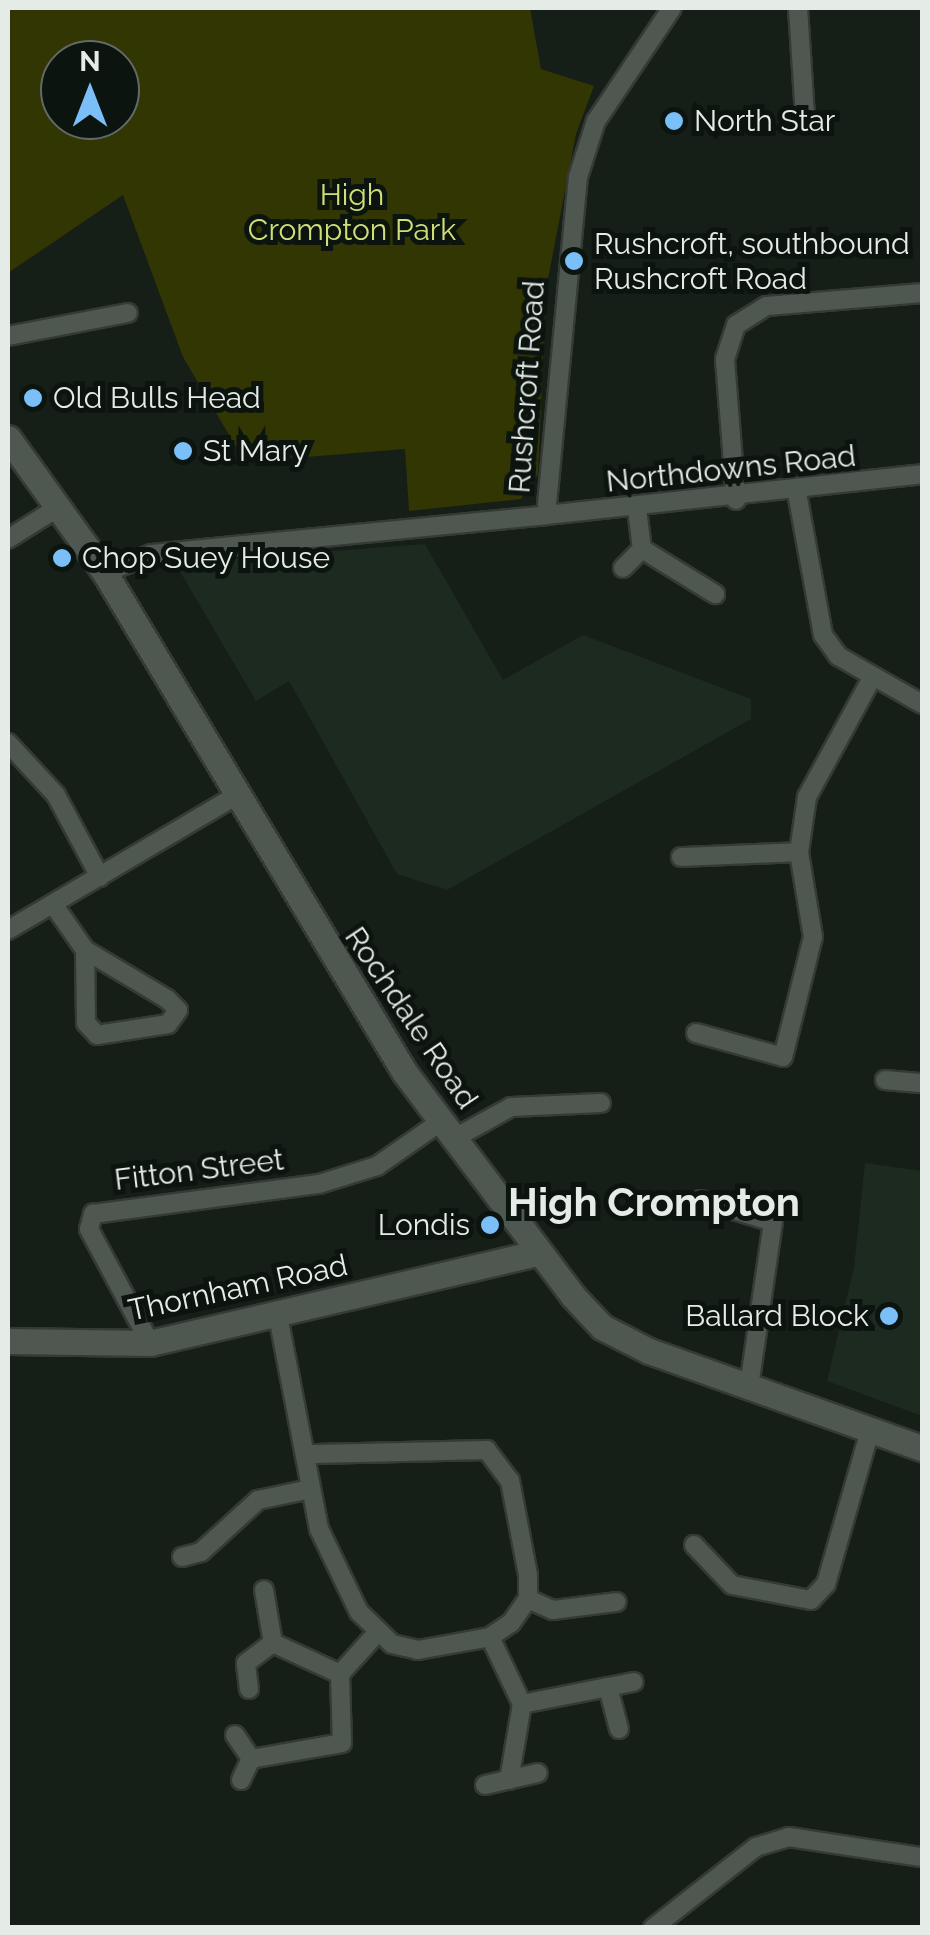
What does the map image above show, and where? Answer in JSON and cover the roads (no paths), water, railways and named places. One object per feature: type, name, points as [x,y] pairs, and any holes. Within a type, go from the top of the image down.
[{"type":"main road","name":"Rochdale Road","points":[[8,438],[105,572],[234,797],[446,1130],[537,1253],[602,1326],[749,1386],[922,1448]]},
{"type":"main road","name":"Thornham Road","points":[[8,1341],[150,1343],[537,1253]]},
{"type":"street","points":[[798,8],[805,117]]},
{"type":"street","name":"Rushcroft Road","points":[[105,572],[151,554],[546,515],[578,178],[596,121],[659,10]]},
{"type":"street","points":[[736,500],[725,359],[736,325],[767,306],[922,293]]},
{"type":"street","points":[[8,336],[128,313]]},
{"type":"street","name":"Northdowns Road","points":[[546,515],[736,500],[922,474]]},
{"type":"street","points":[[797,493],[823,635],[872,678],[922,704]]},
{"type":"street","points":[[8,540],[60,506]]},
{"type":"street","points":[[637,508],[642,549]]},
{"type":"street","points":[[623,568],[642,549]]},
{"type":"street","points":[[642,549],[715,594]]},
{"type":"street","points":[[696,1032],[783,1058],[813,936],[798,852],[824,756],[872,678]]},
{"type":"street","points":[[8,743],[56,795],[100,877]]},
{"type":"street","points":[[8,930],[234,797]]},
{"type":"street","points":[[682,857],[798,852]]},
{"type":"street","points":[[54,904],[85,950],[167,999],[178,1010],[168,1024],[98,1035],[86,1022],[85,950]]},
{"type":"street","points":[[885,1080],[922,1083]]},
{"type":"street","points":[[446,1130],[510,1107],[601,1103]]},
{"type":"street","name":"Fitton Street","points":[[150,1343],[89,1229],[94,1214],[319,1184],[378,1166],[446,1130]]},
{"type":"street","points":[[701,1200],[773,1222],[749,1386]]},
{"type":"street","points":[[278,1316],[310,1489],[339,1577],[376,1634],[418,1650],[490,1637],[528,1600]]},
{"type":"street","points":[[694,1545],[732,1584],[812,1600],[826,1584],[871,1427]]},
{"type":"street","points":[[306,1454],[486,1450],[510,1481],[528,1600]]},
{"type":"street","points":[[182,1557],[201,1552],[258,1500],[310,1489]]},
{"type":"street","points":[[264,1590],[272,1644]]},
{"type":"street","points":[[528,1600],[553,1610],[616,1602]]},
{"type":"street","points":[[250,1759],[342,1743],[340,1674],[376,1634]]},
{"type":"street","points":[[490,1637],[522,1704],[509,1780]]},
{"type":"street","points":[[272,1644],[340,1674]]},
{"type":"street","points":[[249,1689],[246,1663],[272,1644]]},
{"type":"street","points":[[522,1704],[634,1682]]},
{"type":"street","points":[[608,1687],[619,1729]]},
{"type":"street","points":[[234,1736],[250,1759]]},
{"type":"street","points":[[241,1780],[250,1759]]},
{"type":"street","points":[[485,1785],[538,1773]]},
{"type":"street","points":[[653,1928],[756,1847],[788,1837],[922,1858]]},
{"type":"place","name":"North Star","points":[[674,121]]},
{"type":"place","name":"Rushcroft, southbound Rushcroft Road","points":[[574,261]]},
{"type":"place","name":"Old Bulls Head","points":[[33,398]]},
{"type":"place","name":"St Mary","points":[[183,451]]},
{"type":"place","name":"Chop Suey House","points":[[62,558]]},
{"type":"place","name":"Londis","points":[[490,1225]]},
{"type":"place","name":"Ballard Block","points":[[889,1316]]},
{"type":"district","name":"High Crompton","points":[[654,1202]]},
{"type":"park label","name":"High Crompton Park","points":[[352,212]]}]
